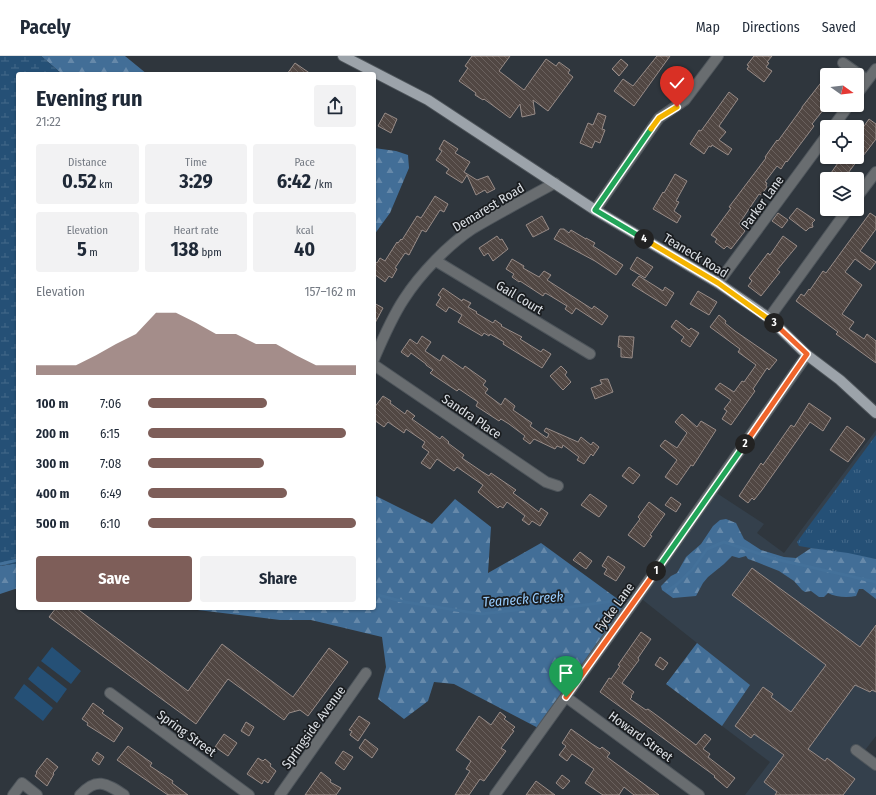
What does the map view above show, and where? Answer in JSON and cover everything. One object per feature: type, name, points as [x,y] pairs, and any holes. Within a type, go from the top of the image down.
[{"type":"main road","name":"Teaneck Road","points":[[343,56],[374,72]]},
{"type":"main road","name":"Teaneck Road","points":[[376,73],[428,100],[595,210],[718,283],[768,318],[807,354],[840,380],[876,413]]},
{"type":"street","points":[[595,210],[659,118],[685,100],[718,56]]},
{"type":"street","points":[[843,63],[867,80]]},
{"type":"street","points":[[864,84],[876,69]]},
{"type":"street","name":"Parker Lane","points":[[718,283],[820,145]]},
{"type":"street","points":[[864,188],[876,172]]},
{"type":"street","name":"Demarest Road","points":[[376,355],[392,319],[404,299],[420,277],[455,242],[472,230],[555,183]]},
{"type":"street","points":[[768,318],[843,216]]},
{"type":"street","name":"Gail Court","points":[[436,261],[590,354]]},
{"type":"street","name":"Fycke Lane","points":[[497,794],[807,354]]},
{"type":"street","name":"Sandra Place","points":[[376,366],[546,482],[558,486]]},
{"type":"street","name":"Springside Avenue","points":[[280,795],[366,673]]},
{"type":"street","name":"Spring Street","points":[[110,693],[249,795]]},
{"type":"street","name":"Howard Street","points":[[566,697],[699,795]]},
{"type":"street","points":[[856,750],[876,765]]},
{"type":"street","points":[[13,795],[22,783],[37,795]]},
{"type":"street","points":[[80,795],[87,787],[95,784],[110,786],[124,795]]},
{"type":"shaded area","points":[[876,430],[876,736],[862,754],[876,765],[876,795],[745,795],[770,762],[666,684],[697,643],[638,596],[712,490],[764,524],[757,533],[784,553]]},
{"type":"green space","points":[[0,56],[41,56],[60,72],[16,72],[16,563],[0,566]]},
{"type":"green space","points":[[41,56],[125,56],[145,72],[60,72]]},
{"type":"green space","points":[[376,148],[396,151],[408,155],[409,168],[390,213],[376,232]]},
{"type":"green space","points":[[876,435],[876,559],[799,546],[797,542]]},
{"type":"green space","points":[[376,496],[432,524],[455,499],[491,527],[488,573],[541,543],[630,608],[542,730],[454,684],[434,682],[428,701],[404,719],[378,699],[386,667],[382,637],[311,620],[280,620],[198,610],[376,610]]},
{"type":"green space","points":[[726,519],[736,523],[744,539],[761,550],[784,557],[796,558],[811,548],[848,553],[876,559],[876,599],[863,589],[859,589],[856,596],[841,597],[828,593],[824,597],[819,597],[811,591],[805,592],[794,581],[779,571],[748,559],[746,556],[739,558],[732,556],[708,577],[696,596],[673,598],[662,590],[661,586],[671,576],[677,573],[686,557],[701,544],[713,526],[720,520]]},
{"type":"green space","points":[[16,563],[16,589],[0,594],[0,566]]},
{"type":"green space","points":[[697,643],[750,685],[722,726],[666,684]]},
{"type":"green space","points":[[52,647],[81,671],[71,684],[41,661]]},
{"type":"green space","points":[[38,666],[67,689],[57,703],[28,679]]},
{"type":"green space","points":[[24,684],[53,708],[43,721],[14,698]]},
{"type":"building","points":[[472,56],[510,56],[499,71],[524,90],[546,59],[556,66],[559,62],[570,70],[568,73],[573,77],[548,111],[533,100],[535,114],[522,117],[520,104],[510,118],[484,99],[483,100],[475,95],[476,93],[459,81],[468,68],[465,66]]},
{"type":"building","points":[[657,56],[670,56],[634,106],[614,91],[623,79],[633,86]]},
{"type":"building","points":[[754,56],[772,56],[767,62],[769,63],[766,67],[772,71],[764,82],[747,69],[749,66],[747,65]]},
{"type":"building","points":[[621,59],[628,65],[619,76],[612,69]]},
{"type":"building","points":[[295,63],[308,72],[288,72]]},
{"type":"building","points":[[820,84],[820,112],[822,112],[812,124],[814,126],[781,169],[777,166],[765,182],[767,183],[767,187],[761,195],[759,194],[739,224],[745,231],[731,249],[727,246],[724,249],[715,242],[717,239],[711,235],[731,208],[729,207]]},
{"type":"building","points":[[729,92],[738,99],[719,126],[726,132],[719,140],[732,149],[728,155],[712,145],[711,147],[709,146],[704,154],[690,144],[699,130],[701,131]]},
{"type":"building","points":[[385,113],[397,119],[391,133],[378,126]]},
{"type":"building","points":[[598,113],[606,116],[602,129],[605,130],[600,143],[595,141],[592,148],[580,143],[588,123],[593,125]]},
{"type":"building","points":[[869,119],[876,124],[876,139],[864,155],[864,126]]},
{"type":"building","points":[[444,140],[458,149],[455,153],[470,162],[464,172],[477,180],[488,176],[495,189],[487,193],[485,190],[476,195],[467,175],[462,183],[446,173],[449,169],[436,160],[442,151],[439,149]]},
{"type":"building","points":[[837,164],[855,164],[849,172],[832,172]]},
{"type":"building","points":[[675,174],[687,181],[676,201],[679,202],[674,211],[681,216],[677,223],[653,209]]},
{"type":"building","points":[[435,196],[448,204],[444,212],[440,210],[426,232],[422,230],[409,255],[405,253],[395,268],[397,269],[392,278],[389,276],[385,282],[376,275],[376,262],[380,258],[385,261],[397,242],[398,243],[401,239],[402,240],[417,216],[421,218]]},
{"type":"building","points":[[797,208],[815,220],[812,223],[813,227],[806,231],[789,218]]},
{"type":"building","points":[[778,213],[788,220],[782,228],[772,221]]},
{"type":"building","points":[[870,213],[876,217],[876,229],[860,251],[876,262],[870,270],[855,259],[845,272],[862,285],[842,314],[854,322],[849,329],[864,339],[867,334],[876,341],[876,363],[836,334],[838,332],[796,301],[801,294],[804,296],[809,289],[810,290],[823,271],[826,273]]},
{"type":"building","points":[[542,216],[549,229],[533,237],[526,225]]},
{"type":"building","points":[[560,229],[564,229],[569,233],[571,230],[595,243],[593,246],[623,265],[616,275],[595,261],[554,239]]},
{"type":"building","points":[[497,236],[500,240],[502,239],[508,249],[493,261],[488,253],[484,256],[479,248]]},
{"type":"building","points":[[783,236],[797,246],[777,270],[780,272],[761,296],[748,286],[752,281],[749,278],[768,253],[770,255]]},
{"type":"building","points":[[637,257],[653,267],[645,278],[630,269]]},
{"type":"building","points":[[512,259],[524,266],[523,268],[539,277],[544,271],[551,275],[547,280],[592,309],[594,306],[608,316],[602,325],[576,308],[572,314],[565,309],[567,306],[545,293],[543,296],[512,277],[514,274],[506,269]]},
{"type":"building","points":[[639,276],[663,291],[665,287],[674,293],[666,306],[632,285]]},
{"type":"building","points":[[443,288],[462,301],[463,299],[471,303],[468,307],[477,312],[476,313],[493,323],[495,320],[502,325],[501,326],[522,337],[520,339],[541,352],[543,349],[551,354],[542,368],[503,344],[504,342],[490,334],[489,336],[484,333],[482,336],[458,322],[462,315],[449,307],[446,312],[436,305],[441,297],[438,295]]},
{"type":"building","points":[[698,291],[717,302],[709,315],[690,304]]},
{"type":"building","points":[[376,304],[383,308],[376,321]]},
{"type":"building","points":[[719,315],[726,321],[725,323],[735,331],[777,360],[769,370],[767,368],[753,389],[755,391],[731,425],[722,419],[727,411],[724,409],[731,400],[715,389],[720,383],[734,392],[742,381],[744,382],[756,365],[738,352],[740,349],[710,327]]},
{"type":"building","points":[[676,320],[689,330],[691,328],[699,333],[690,347],[681,341],[684,337],[671,327]]},
{"type":"building","points":[[422,336],[431,342],[425,351],[440,361],[443,355],[463,369],[465,366],[486,381],[483,385],[488,389],[485,393],[501,405],[505,398],[515,406],[513,410],[532,423],[530,426],[547,438],[549,434],[544,431],[546,428],[578,442],[581,437],[591,445],[593,442],[599,447],[593,456],[591,454],[584,464],[577,460],[579,457],[563,445],[562,448],[557,446],[555,449],[534,439],[530,444],[523,439],[525,436],[509,424],[501,419],[499,421],[476,406],[478,402],[459,389],[457,391],[430,373],[433,370],[411,353],[408,357],[401,352],[410,339],[417,344]]},
{"type":"building","points":[[619,336],[634,337],[632,358],[621,357],[621,348],[618,347]]},
{"type":"building","points":[[561,366],[567,372],[565,375],[571,382],[563,390],[550,376]]},
{"type":"building","points":[[608,379],[613,392],[595,399],[591,388],[602,384],[600,380]]},
{"type":"building","points":[[383,396],[405,414],[407,410],[415,416],[412,419],[440,439],[442,436],[449,442],[448,443],[464,455],[462,458],[489,476],[491,473],[516,490],[513,493],[539,512],[541,508],[548,513],[540,526],[532,521],[529,525],[522,520],[525,516],[507,502],[503,508],[500,506],[498,508],[478,492],[483,485],[457,467],[454,471],[437,459],[430,469],[421,463],[429,452],[422,447],[425,442],[406,429],[404,433],[388,422],[384,427],[376,421],[376,405]]},
{"type":"building","points":[[809,403],[831,418],[823,431],[810,422],[762,490],[754,500],[752,498],[748,503],[739,496],[761,463],[763,465],[791,425],[794,427]]},
{"type":"building","points":[[682,414],[697,427],[701,421],[716,430],[693,466],[691,465],[677,485],[665,477],[677,460],[660,446],[665,440],[677,448],[687,433],[675,422]]},
{"type":"building","points":[[847,426],[865,439],[848,462],[830,450]]},
{"type":"building","points":[[629,467],[640,475],[633,484],[622,476]]},
{"type":"building","points":[[590,494],[607,506],[599,517],[581,505]]},
{"type":"building","points":[[671,497],[681,504],[676,512],[665,505]]},
{"type":"building","points":[[649,502],[665,514],[650,535],[652,536],[644,547],[628,535],[640,519],[638,517]]},
{"type":"building","points":[[580,552],[592,561],[586,569],[573,560]]},
{"type":"building","points":[[608,556],[625,567],[616,581],[604,574],[607,569],[602,566]]},
{"type":"building","points":[[752,568],[860,647],[876,625],[876,692],[872,690],[870,692],[855,685],[808,749],[825,761],[827,758],[855,779],[843,795],[775,795],[777,792],[764,782],[784,755],[754,734],[751,738],[735,726],[763,687],[773,694],[771,697],[791,712],[826,665],[732,595]]},
{"type":"building","points":[[54,610],[79,610],[188,691],[222,644],[293,697],[329,648],[348,662],[308,716],[300,710],[289,713],[284,720],[228,679],[196,724],[49,617]]},
{"type":"building","points":[[641,632],[651,639],[638,658],[639,660],[622,683],[634,692],[630,699],[646,710],[648,709],[696,745],[705,734],[711,739],[703,749],[710,754],[708,757],[735,778],[727,788],[714,777],[715,776],[600,692],[609,678],[611,679],[620,666],[618,665]]},
{"type":"building","points":[[660,657],[668,663],[663,670],[655,665]]},
{"type":"building","points":[[93,703],[104,711],[102,713],[123,728],[114,742],[87,725],[88,723],[82,719]]},
{"type":"building","points":[[500,712],[506,717],[504,719],[515,727],[512,730],[514,731],[501,748],[506,751],[484,781],[480,779],[469,795],[455,795],[470,771],[466,769],[471,761],[456,750],[479,716],[491,725]]},
{"type":"building","points":[[359,716],[370,723],[358,741],[350,735],[352,731],[349,730]]},
{"type":"building","points":[[246,722],[254,727],[249,736],[241,731]]},
{"type":"building","points":[[571,729],[600,749],[602,747],[610,753],[607,757],[659,795],[634,795],[624,787],[619,795],[603,795],[585,783],[594,769],[572,754],[567,761],[559,755],[566,746],[562,743]]},
{"type":"building","points":[[224,734],[237,743],[228,756],[215,747]]},
{"type":"building","points":[[365,739],[378,749],[372,758],[359,748]]},
{"type":"building","points":[[128,746],[152,763],[150,766],[173,781],[172,783],[188,795],[168,795],[117,760]]},
{"type":"building","points":[[343,751],[353,757],[344,770],[335,763]]},
{"type":"building","points":[[97,752],[104,757],[99,765],[92,760]]},
{"type":"building","points":[[47,758],[58,767],[53,773],[54,774],[47,786],[35,776],[37,773],[36,772]]},
{"type":"building","points":[[258,758],[263,761],[265,759],[276,771],[268,783],[264,780],[262,784],[247,774]]},
{"type":"building","points":[[321,772],[331,780],[330,782],[341,788],[336,795],[305,795]]},
{"type":"building","points":[[562,775],[570,781],[563,789],[556,783]]},
{"type":"building","points":[[536,781],[555,795],[526,795]]},
{"type":"waterway","name":"Teaneck Creek","points":[[667,591],[692,570],[707,549],[724,542],[775,559],[876,582]]},
{"type":"waterway","name":"Teaneck Creek","points":[[0,564],[16,560]]},
{"type":"waterway","name":"Teaneck Creek","points":[[376,595],[405,602],[481,614],[534,608],[571,607],[627,599]]},
{"type":"route","points":[[566,697],[807,354],[768,318],[718,283],[595,210],[659,118],[666,112],[677,107]]}]
